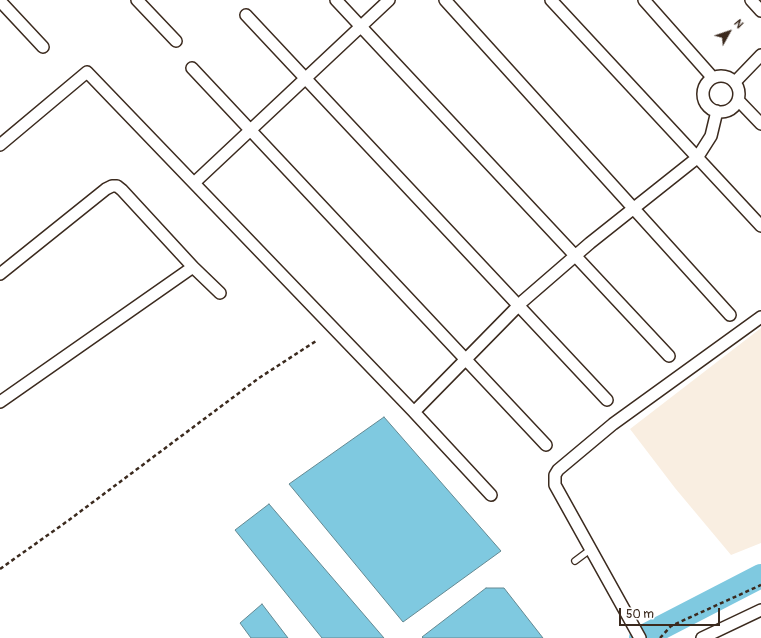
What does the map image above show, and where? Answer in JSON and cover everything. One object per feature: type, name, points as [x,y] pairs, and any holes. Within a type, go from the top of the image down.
[{"type":"street","points":[[137,0],[176,42]]},
{"type":"street","points":[[336,0],[670,356]]},
{"type":"street","points":[[194,183],[389,0]]},
{"type":"street","points":[[445,0],[730,315]]},
{"type":"street","points":[[551,0],[761,226]]},
{"type":"street","points":[[644,0],[713,78]]},
{"type":"street","points":[[751,0],[761,11]]},
{"type":"street","points":[[0,1],[43,47]]},
{"type":"street","points":[[246,15],[606,400]]},
{"type":"street","points":[[735,82],[761,55]]},
{"type":"street","points":[[192,68],[546,445]]},
{"type":"street","points":[[0,145],[87,72],[414,412],[491,495]]},
{"type":"street","points":[[725,76],[735,82],[739,91],[738,100],[735,105],[727,111],[717,111],[711,109],[704,99],[705,87],[713,78],[725,76]]},
{"type":"street","points":[[738,100],[761,124]]},
{"type":"street","points":[[414,412],[518,306],[634,208],[697,158],[711,136],[717,111]]},
{"type":"street","points":[[0,274],[112,186],[117,186],[193,267],[220,292]]},
{"type":"street","points":[[0,402],[193,267]]},
{"type":"street","points":[[640,638],[555,485],[555,476],[558,470],[612,424],[761,317]]},
{"type":"street","points":[[702,638],[761,610]]},
{"type":"lane","points":[[575,561],[590,549]]},
{"type":"path","points":[[0,569],[75,516],[259,378],[316,341]]},
{"type":"path","points":[[660,638],[672,626],[761,585]]},
{"type":"shaded area","points":[[761,328],[761,543],[731,555],[675,488],[630,429]]},
{"type":"water","points":[[384,417],[501,551],[403,622],[289,484]]},
{"type":"water","points":[[269,504],[384,638],[322,638],[235,530]]},
{"type":"water","points":[[486,588],[504,588],[543,638],[422,637]]},
{"type":"water","points":[[262,604],[288,638],[251,638],[240,623]]},
{"type":"waterway","points":[[641,638],[761,576]]}]
